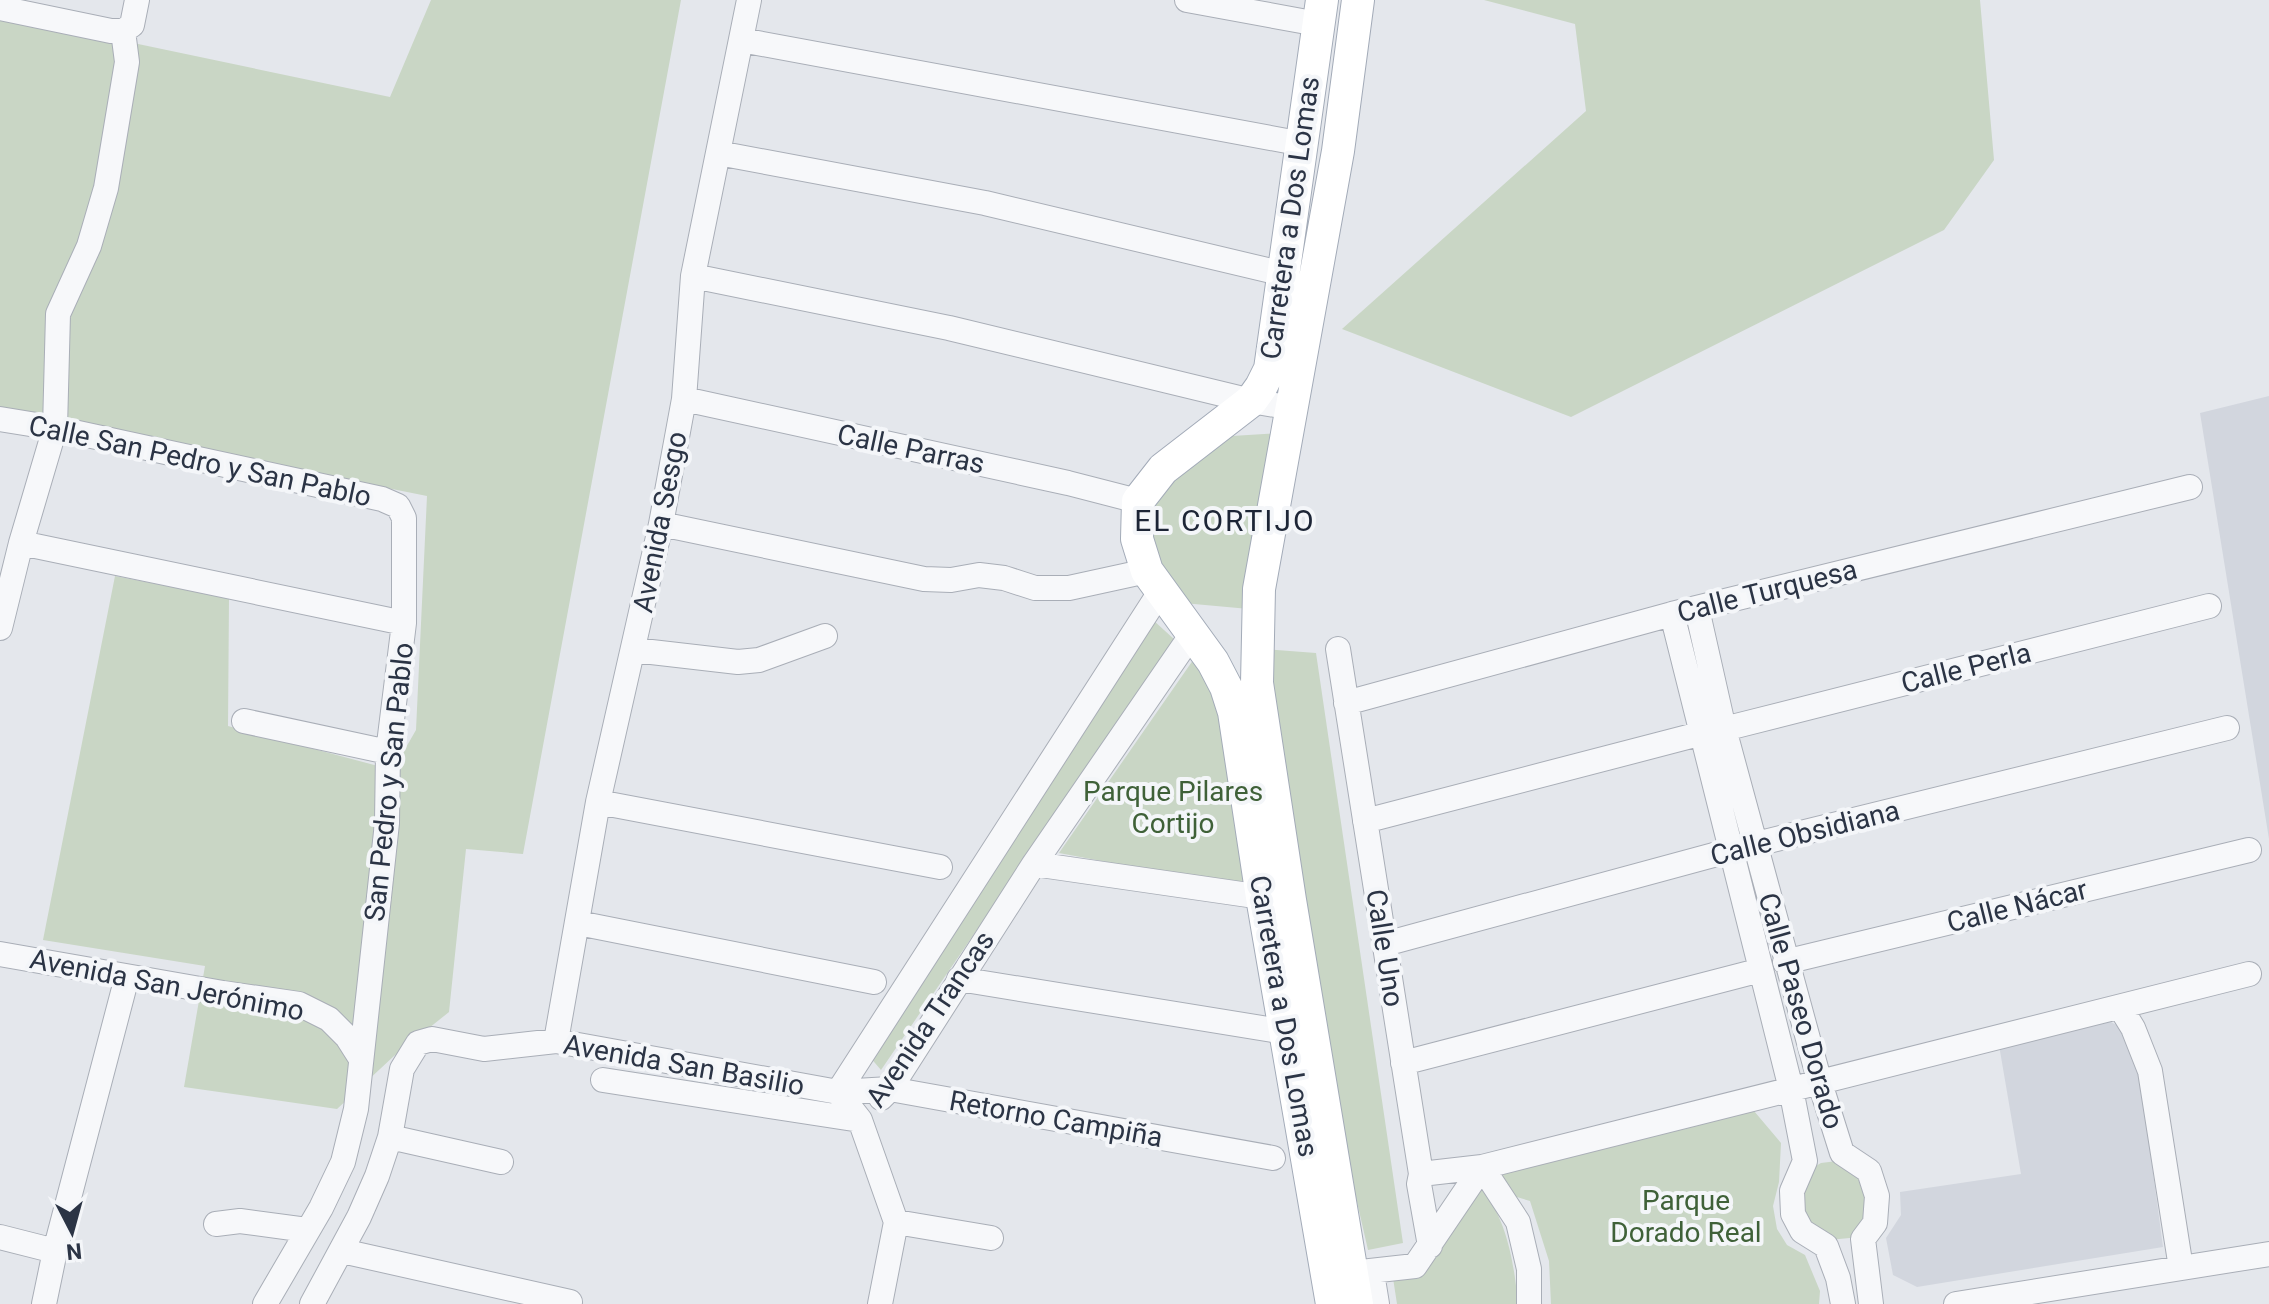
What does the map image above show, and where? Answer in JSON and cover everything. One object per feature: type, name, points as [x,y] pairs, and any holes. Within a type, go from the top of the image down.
[{"type":"main road","name":"Carretera a Dos Lomas","points":[[1332,1304],[1323,1174],[1257,683],[1259,589],[1338,151],[1358,0]]},
{"type":"main road","name":"Carretera a Dos Lomas","points":[[1320,12],[1270,369],[1251,401],[1163,469],[1138,501],[1137,539],[1153,581],[1213,662],[1234,712],[1286,1032],[1323,1174],[1360,1283]]},
{"type":"street","points":[[0,8],[123,31],[132,25],[137,0]]},
{"type":"street","name":"Avenida Sesgo","points":[[556,1041],[598,802],[661,524],[684,399],[693,276],[749,0]]},
{"type":"street","points":[[1187,0],[1320,12]]},
{"type":"street","points":[[0,628],[55,428],[58,314],[89,246],[106,188],[127,62],[123,31]]},
{"type":"street","points":[[741,40],[1303,144]]},
{"type":"street","points":[[718,153],[985,203],[1284,274]]},
{"type":"street","points":[[693,276],[949,328],[1251,401],[1293,408]]},
{"type":"street","name":"Calle Parras","points":[[684,399],[1052,479],[1138,501]]},
{"type":"street","name":"Calle San Pedro y San Pablo","points":[[0,419],[55,428],[382,499],[398,506]]},
{"type":"street","name":"Calle Turquesa","points":[[1346,703],[1672,614],[2190,487]]},
{"type":"street","name":"San Pedro y San Pablo","points":[[265,1304],[321,1208],[343,1162],[356,1109],[387,823],[388,752],[404,623],[406,537],[404,518],[398,506]]},
{"type":"street","points":[[661,524],[924,579],[951,580],[979,575],[1004,578],[1035,588],[1153,581]]},
{"type":"street","points":[[21,543],[404,623]]},
{"type":"street","name":"Avenida Trancas","points":[[1153,581],[838,1092],[860,1120],[890,1089],[1034,864],[1192,634]]},
{"type":"street","name":"Calle Perla","points":[[1365,821],[2209,606]]},
{"type":"street","name":"Calle Paseo Dorado","points":[[1697,609],[1714,731]]},
{"type":"street","name":"Calle Paseo Dorado","points":[[1672,614],[1714,731],[1743,848],[1761,970],[1791,1089],[1805,1161],[1792,1191],[1793,1214],[1802,1231],[1826,1246]]},
{"type":"street","points":[[634,650],[738,662],[759,660],[825,636]]},
{"type":"street","name":"Calle Uno","points":[[1338,649],[1430,1246]]},
{"type":"street","points":[[244,721],[388,752]]},
{"type":"street","name":"Calle Obsidiana","points":[[1385,944],[1743,848],[2227,728]]},
{"type":"street","points":[[598,802],[940,867]]},
{"type":"street","name":"Calle Paseo Dorado","points":[[1743,848],[1785,962],[1842,1153],[1869,1171],[1877,1196],[1875,1223],[1863,1239],[1871,1304]]},
{"type":"street","name":"Calle Nácar","points":[[1785,962],[2249,850]]},
{"type":"street","points":[[1034,864],[1262,897]]},
{"type":"street","points":[[578,923],[874,982]]},
{"type":"street","name":"Avenida San Jerónimo","points":[[0,954],[299,1004],[329,1019],[347,1037],[361,1059]]},
{"type":"street","points":[[1403,1063],[1761,970]]},
{"type":"street","points":[[1421,1174],[1482,1167],[2249,974]]},
{"type":"street","points":[[44,1304],[127,977]]},
{"type":"street","points":[[959,979],[1286,1032]]},
{"type":"street","points":[[2120,1007],[2133,1028],[2150,1071],[2181,1268]]},
{"type":"street","name":"Avenida San Basilio","points":[[402,1069],[418,1043],[432,1039],[484,1049],[556,1041],[838,1092]]},
{"type":"street","points":[[312,1304],[342,1251],[377,1176],[390,1137],[402,1069],[361,1059]]},
{"type":"street","points":[[603,1080],[860,1120],[896,1222],[880,1304]]},
{"type":"street","name":"Retorno Campiña","points":[[838,1092],[890,1089],[1273,1158]]},
{"type":"street","points":[[390,1137],[501,1162]]},
{"type":"street","points":[[1805,1161],[1842,1153]]},
{"type":"street","points":[[1377,1304],[1360,1283],[1415,1266],[1482,1167]]},
{"type":"street","points":[[1482,1167],[1518,1222],[1529,1269],[1529,1304]]},
{"type":"street","points":[[216,1224],[240,1221],[307,1230]]},
{"type":"street","points":[[896,1222],[991,1238]]},
{"type":"street","points":[[0,1237],[55,1251]]},
{"type":"street","points":[[1843,1304],[1838,1278],[1826,1246],[1863,1239]]},
{"type":"street","points":[[342,1251],[570,1302]]},
{"type":"street","points":[[1956,1304],[2269,1254]]},
{"type":"shaded area","points":[[2269,396],[2269,839],[2200,413]]},
{"type":"shaded area","points":[[2104,1018],[2120,1027],[2140,1075],[2163,1247],[1917,1287],[1893,1275],[1886,1238],[1901,1215],[1900,1192],[2021,1174],[1999,1045]]},
{"type":"green space","points":[[431,0],[681,0],[523,854],[466,849],[449,1012],[394,1056],[337,1109],[184,1087],[205,966],[43,940],[115,576],[229,598],[228,726],[393,770],[416,730],[427,496],[0,410],[0,15],[390,97]]},
{"type":"green space","points":[[1484,0],[1980,0],[1994,160],[1944,230],[1571,417],[1342,329],[1586,111],[1575,24]]},
{"type":"green space","points":[[1280,433],[1249,609],[1183,603],[1144,562],[1143,510],[1174,474],[1232,436]]},
{"type":"green space","points":[[1153,620],[1175,640],[881,1070],[869,1056]]},
{"type":"green space","points":[[1264,649],[1316,653],[1403,1243],[1368,1250],[1341,1132]]},
{"type":"green space","name":"Parque Pilares Cortijo","points":[[1198,653],[1224,703],[1251,889],[1059,853]]},
{"type":"green space","name":"Parque Dorado Real","points":[[1754,1111],[1781,1143],[1779,1182],[1773,1206],[1777,1229],[1787,1245],[1805,1255],[1820,1291],[1819,1304],[1551,1304],[1549,1261],[1530,1201],[1507,1194],[1500,1169]]},
{"type":"green space","points":[[1845,1160],[1859,1179],[1866,1196],[1867,1214],[1860,1237],[1818,1241],[1801,1205],[1809,1170],[1821,1163]]},
{"type":"green space","points":[[1480,1186],[1497,1212],[1508,1242],[1518,1304],[1397,1304],[1393,1278]]},
{"type":"district","name":"EL CORTIJO","points":[[1225,520]]}]
